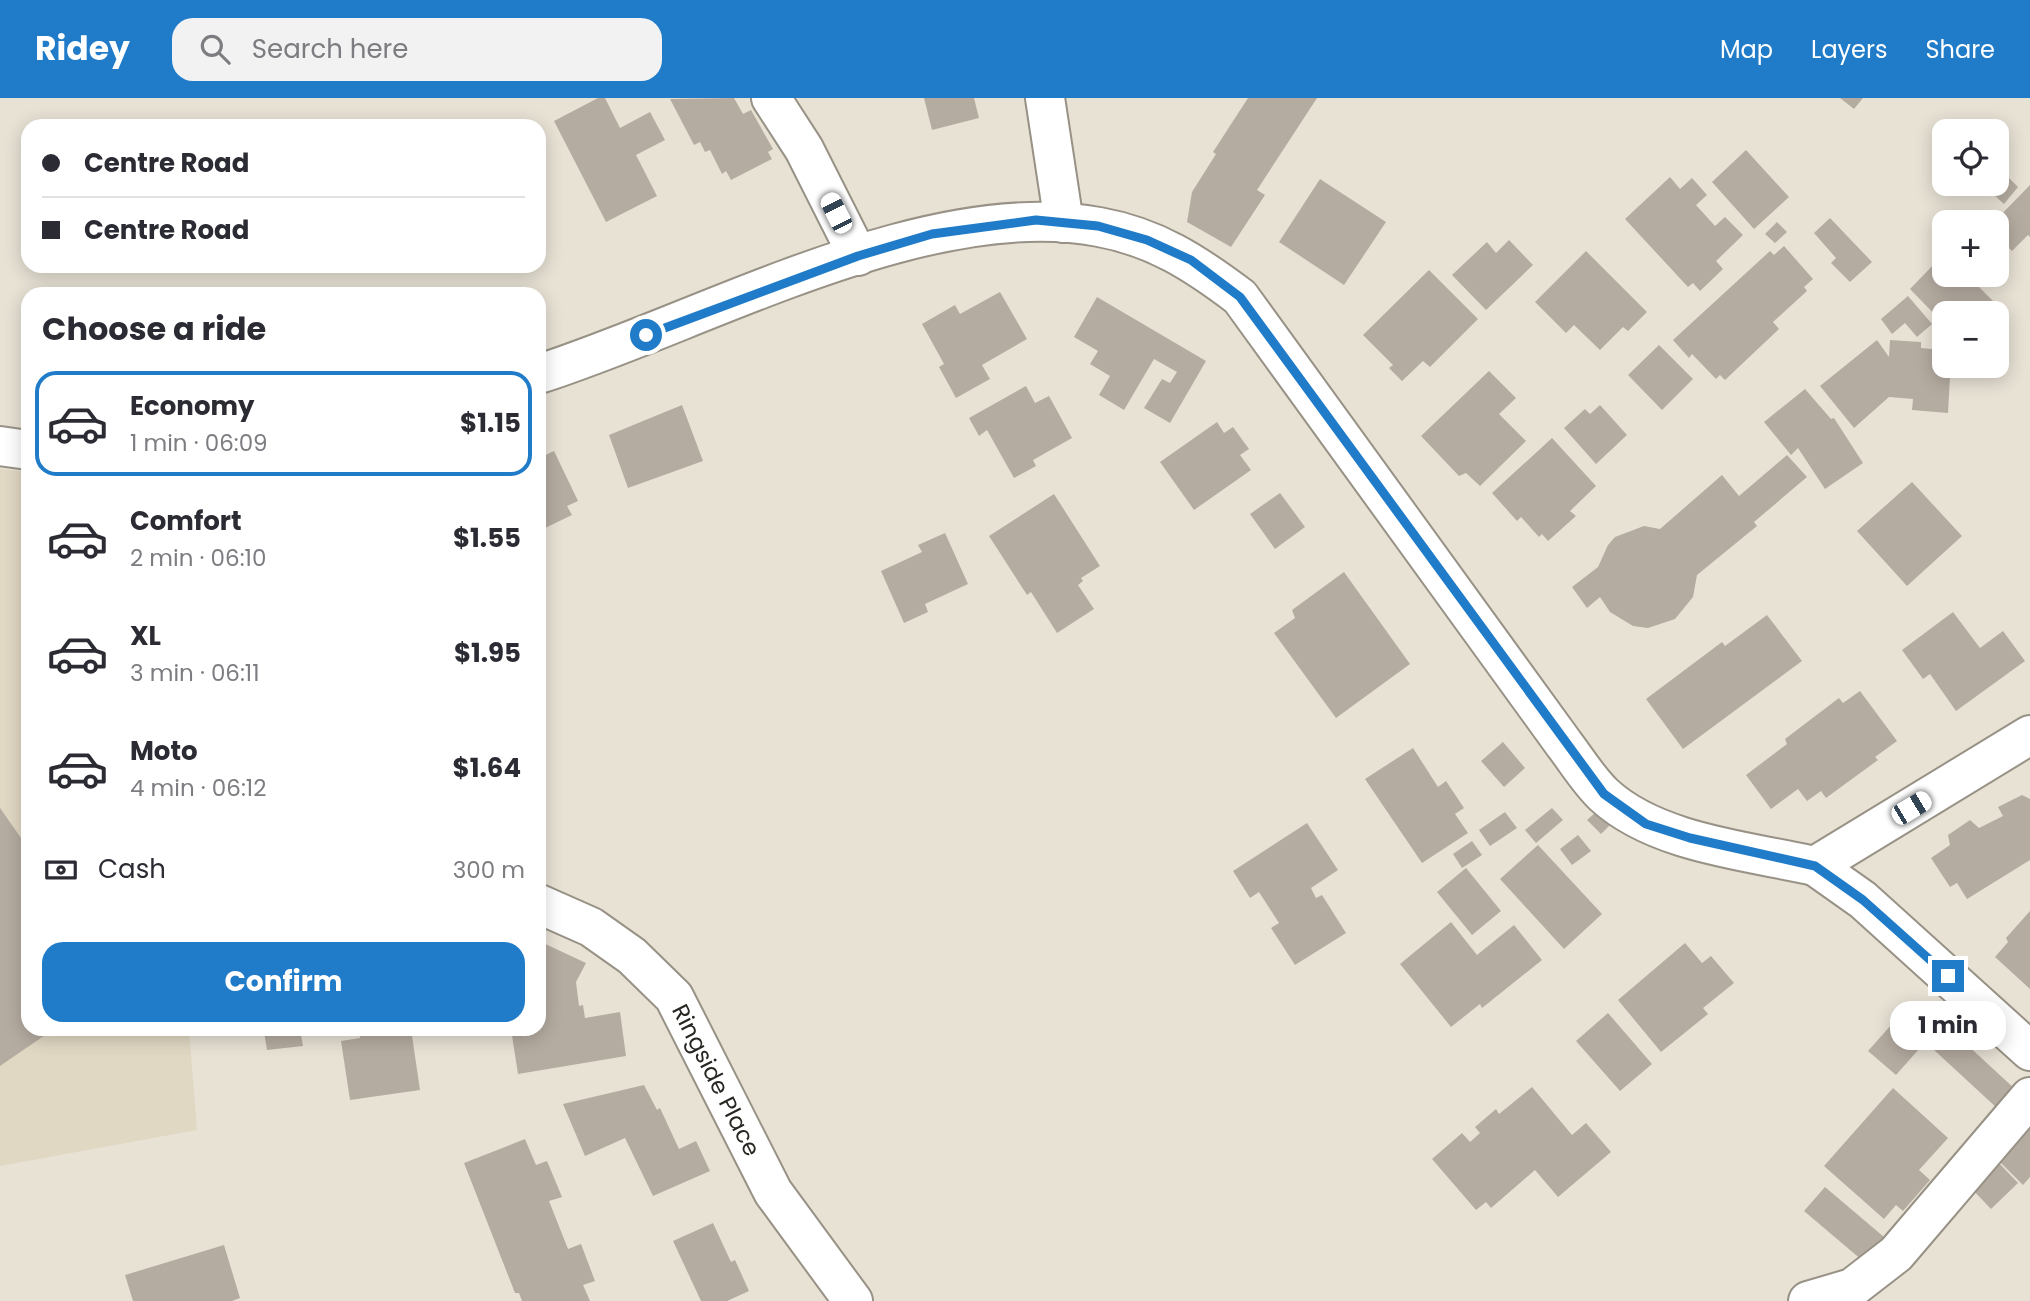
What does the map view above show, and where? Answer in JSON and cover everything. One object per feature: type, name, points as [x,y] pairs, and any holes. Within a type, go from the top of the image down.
[{"type":"street","points":[[771,98],[804,149],[858,256]]},
{"type":"street","points":[[1045,98],[1064,223]]},
{"type":"street","points":[[546,371],[858,256],[932,234],[1036,220],[1098,226],[1147,240],[1191,260],[1240,297],[1604,794],[1646,824],[1690,838],[1815,866],[1863,900],[2030,1051]]},
{"type":"street","points":[[0,446],[21,449]]},
{"type":"street","points":[[1815,866],[2030,735]]},
{"type":"street","name":"Ringside Place","points":[[546,907],[591,927],[632,956],[674,997],[773,1192],[853,1301]]},
{"type":"street","points":[[1808,1301],[1852,1289],[1896,1254],[2030,1097]]},
{"type":"shaded area","points":[[0,469],[21,471],[21,1036],[190,1036],[197,1130],[0,1166]]},
{"type":"building","points":[[598,98],[605,98],[620,128],[650,112],[665,140],[636,155],[657,196],[606,222],[554,121]]},
{"type":"building","points":[[734,98],[743,114],[751,110],[773,149],[768,152],[772,159],[731,180],[726,171],[722,174],[710,150],[705,152],[700,142],[694,145],[670,99]]},
{"type":"building","points":[[924,98],[974,98],[979,118],[932,130]]},
{"type":"building","points":[[1248,98],[1317,98],[1257,190],[1265,195],[1231,247],[1187,222],[1192,192],[1216,154],[1213,152]]},
{"type":"building","points":[[1840,98],[1863,98],[1854,109]]},
{"type":"building","points":[[1746,150],[1789,197],[1754,229],[1712,182]]},
{"type":"building","points":[[1670,177],[1680,189],[1692,178],[1707,195],[1696,205],[1715,226],[1725,217],[1743,235],[1716,261],[1723,269],[1700,291],[1693,283],[1688,287],[1625,219]]},
{"type":"building","points":[[2009,178],[2018,187],[2004,204],[1995,196],[2009,196]]},
{"type":"building","points":[[1320,179],[1386,222],[1344,285],[1279,242]]},
{"type":"building","points":[[2030,185],[2030,237],[2028,235],[2012,251],[2009,248],[2009,210],[2006,210]]},
{"type":"building","points":[[1830,218],[1872,262],[1850,282],[1831,263],[1836,258],[1814,233]]},
{"type":"building","points":[[1777,222],[1787,232],[1775,243],[1765,234]]},
{"type":"building","points":[[1509,240],[1533,265],[1486,310],[1452,275],[1487,242],[1496,253]]},
{"type":"building","points":[[1784,246],[1813,279],[1804,287],[1807,291],[1773,322],[1779,329],[1725,380],[1720,375],[1716,379],[1692,354],[1689,358],[1673,340],[1770,251],[1774,255]]},
{"type":"building","points":[[1586,251],[1647,312],[1628,331],[1623,327],[1600,350],[1574,325],[1566,333],[1535,302]]},
{"type":"building","points":[[1932,266],[1932,287],[1979,287],[1993,301],[1932,301],[1932,312],[1910,289]]},
{"type":"building","points":[[1429,270],[1478,319],[1430,367],[1423,361],[1402,381],[1389,368],[1393,365],[1363,335]]},
{"type":"building","points":[[1000,292],[1027,339],[982,365],[990,379],[956,398],[939,367],[944,364],[922,324],[955,305],[960,314]]},
{"type":"building","points":[[1908,296],[1932,324],[1917,337],[1905,323],[1892,334],[1881,319]]},
{"type":"building","points":[[1097,297],[1206,361],[1170,423],[1144,408],[1162,379],[1170,383],[1177,372],[1154,359],[1124,410],[1099,395],[1110,376],[1090,364],[1098,351],[1074,337]]},
{"type":"building","points":[[1877,340],[1889,357],[1890,340],[1921,342],[1921,348],[1932,349],[1932,378],[1950,378],[1948,413],[1912,410],[1913,399],[1889,397],[1854,428],[1820,386]]},
{"type":"building","points":[[1659,345],[1693,379],[1662,410],[1628,375]]},
{"type":"building","points":[[1489,371],[1516,398],[1499,414],[1526,441],[1480,486],[1466,473],[1459,476],[1421,436]]},
{"type":"building","points":[[1026,386],[1035,403],[1049,396],[1072,438],[1033,460],[1036,466],[1014,478],[987,430],[979,436],[969,418]]},
{"type":"building","points":[[1805,389],[1831,419],[1834,418],[1863,463],[1825,489],[1798,448],[1791,455],[1764,422]]},
{"type":"building","points":[[682,405],[703,461],[628,488],[609,435]]},
{"type":"building","points":[[1600,405],[1627,435],[1596,464],[1564,428],[1585,409],[1590,414]]},
{"type":"building","points":[[1217,422],[1224,433],[1233,427],[1249,449],[1240,455],[1251,470],[1194,510],[1160,462]]},
{"type":"building","points":[[1552,438],[1596,486],[1570,511],[1576,516],[1548,541],[1542,534],[1539,537],[1521,517],[1517,521],[1492,493]]},
{"type":"building","points":[[554,451],[578,501],[567,506],[572,515],[546,528],[546,455]]},
{"type":"building","points":[[1787,455],[1807,477],[1754,522],[1757,526],[1697,575],[1693,597],[1675,619],[1648,628],[1633,626],[1610,612],[1600,597],[1587,608],[1572,587],[1598,567],[1608,545],[1615,537],[1644,526],[1660,529],[1722,475],[1739,496]]},
{"type":"building","points":[[1912,482],[1962,536],[1907,586],[1857,531]]},
{"type":"building","points":[[1280,493],[1305,527],[1275,549],[1250,514]]},
{"type":"building","points":[[1054,494],[1100,566],[1081,578],[1083,581],[1078,585],[1094,609],[1057,633],[1031,592],[1027,595],[989,536]]},
{"type":"building","points":[[945,533],[968,584],[925,604],[928,612],[904,623],[881,571],[922,552],[918,545]]},
{"type":"building","points":[[1344,572],[1410,664],[1336,718],[1274,633],[1295,618],[1292,610]]},
{"type":"building","points":[[1953,612],[1980,648],[2003,631],[2025,661],[1956,711],[1930,674],[1923,679],[1902,650]]},
{"type":"building","points":[[1767,615],[1802,661],[1683,749],[1646,699],[1722,642],[1725,646]]},
{"type":"building","points":[[1860,691],[1897,741],[1875,757],[1878,760],[1826,798],[1821,791],[1807,801],[1798,789],[1771,809],[1746,775],[1787,744],[1785,739],[1839,698],[1843,703]]},
{"type":"building","points":[[1503,742],[1525,768],[1504,787],[1481,761]]},
{"type":"building","points":[[1413,748],[1438,787],[1446,781],[1464,808],[1455,814],[1468,833],[1422,863],[1365,779]]},
{"type":"building","points":[[2022,795],[2030,799],[2030,860],[1967,899],[1957,883],[1950,887],[1931,858],[1950,845],[1948,835],[1970,820],[1979,828],[2003,816],[1998,807]]},
{"type":"building","points":[[0,808],[21,838],[21,1036],[44,1036],[0,1066]]},
{"type":"building","points":[[1552,808],[1563,820],[1536,843],[1525,830]]},
{"type":"building","points":[[1505,812],[1517,828],[1490,846],[1479,830]]},
{"type":"building","points":[[1596,812],[1610,825],[1601,834],[1587,820]]},
{"type":"building","points":[[1307,823],[1338,870],[1311,888],[1316,898],[1322,895],[1346,933],[1295,965],[1271,928],[1279,923],[1259,892],[1250,898],[1233,871]]},
{"type":"building","points":[[1578,835],[1591,851],[1572,865],[1560,849]]},
{"type":"building","points":[[1472,841],[1482,855],[1462,868],[1453,854]]},
{"type":"building","points":[[1538,845],[1602,914],[1564,949],[1500,879]]},
{"type":"building","points":[[1466,868],[1501,911],[1472,935],[1437,892]]},
{"type":"building","points":[[2030,911],[2030,989],[1995,957],[2008,942],[2006,938]]},
{"type":"building","points":[[1451,922],[1477,955],[1514,925],[1542,960],[1482,1008],[1480,1004],[1451,1027],[1400,964]]},
{"type":"building","points":[[1685,943],[1702,963],[1711,956],[1734,983],[1703,1008],[1708,1014],[1661,1052],[1618,1000]]},
{"type":"building","points":[[546,944],[586,963],[576,982],[579,1006],[583,1005],[585,1018],[620,1012],[626,1056],[518,1074],[512,1036],[546,1036]]},
{"type":"building","points":[[1608,1013],[1652,1064],[1620,1091],[1576,1041]]},
{"type":"building","points":[[1899,1016],[1927,1040],[1896,1075],[1868,1051]]},
{"type":"building","points":[[1950,1029],[2016,1090],[1998,1109],[1933,1049]]},
{"type":"building","points":[[265,1036],[301,1036],[303,1046],[267,1050]]},
{"type":"building","points":[[412,1036],[420,1090],[350,1100],[341,1041]]},
{"type":"building","points":[[644,1085],[657,1110],[660,1108],[679,1149],[696,1141],[710,1171],[653,1196],[625,1138],[585,1156],[563,1104]]},
{"type":"building","points":[[1532,1087],[1572,1135],[1586,1123],[1611,1152],[1558,1197],[1535,1170],[1491,1208],[1486,1202],[1476,1210],[1432,1159],[1462,1133],[1470,1142],[1480,1133],[1475,1127],[1496,1109],[1499,1114]]},
{"type":"building","points":[[1893,1088],[1948,1138],[1919,1170],[1930,1180],[1903,1211],[1896,1205],[1884,1219],[1824,1166]]},
{"type":"building","points":[[2030,1121],[2030,1177],[2023,1185],[1994,1156]]},
{"type":"building","points":[[525,1139],[536,1165],[547,1161],[562,1197],[549,1201],[568,1249],[581,1244],[595,1281],[583,1285],[590,1301],[522,1301],[519,1293],[515,1293],[464,1163]]},
{"type":"building","points":[[1998,1162],[2018,1183],[1991,1209],[1971,1188]]},
{"type":"building","points":[[1825,1187],[1884,1237],[1863,1261],[1804,1211]]},
{"type":"building","points":[[713,1223],[731,1262],[735,1260],[749,1291],[727,1301],[701,1301],[673,1241]]},
{"type":"building","points":[[224,1245],[240,1298],[232,1301],[133,1301],[125,1275]]},
{"type":"route","points":[[646,335],[839,261],[932,234],[1036,220],[1098,226],[1147,240],[1191,260],[1240,297],[1564,744],[1604,794],[1646,824],[1690,838],[1815,866],[1863,900],[1948,976]]}]
